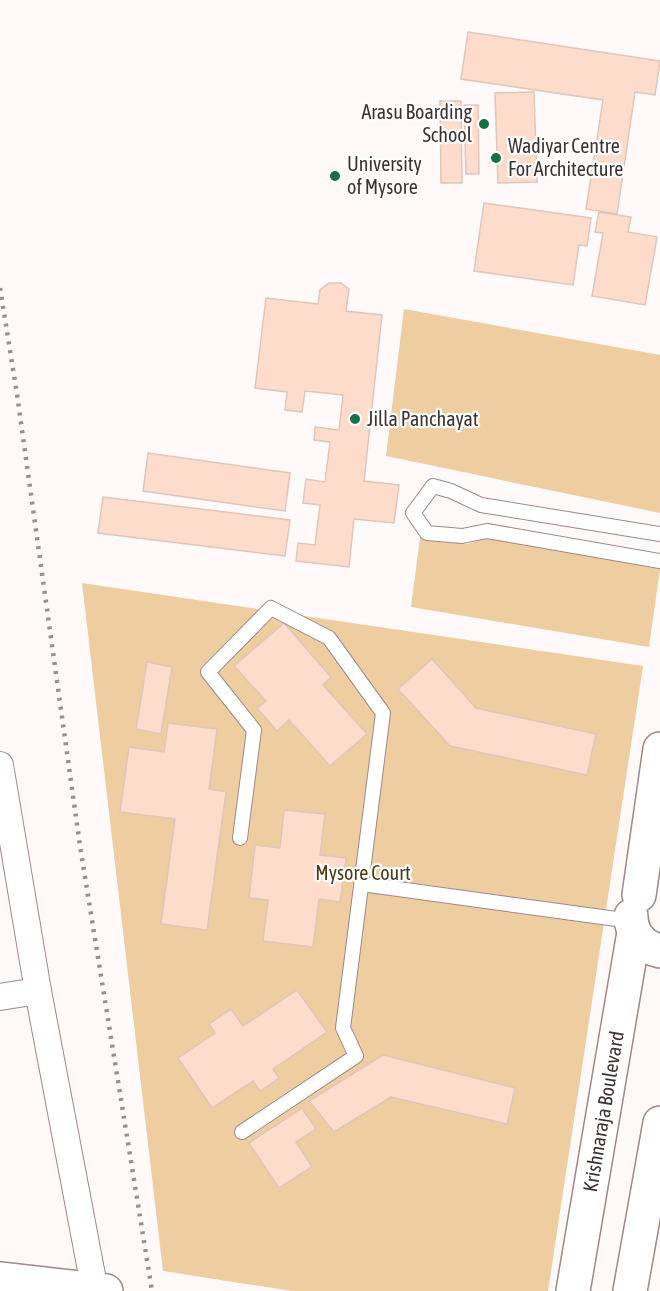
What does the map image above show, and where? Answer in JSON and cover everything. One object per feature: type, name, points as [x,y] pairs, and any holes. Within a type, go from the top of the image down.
[{"type":"main road","name":"Krishnaraja Boulevard","points":[[573,1291],[641,908],[660,749]]},
{"type":"main road","points":[[641,908],[641,942],[650,949],[660,951]]},
{"type":"main road","points":[[630,1291],[660,1124]]},
{"type":"main road","points":[[0,1279],[52,1288],[99,1291]]},
{"type":"street","points":[[0,765],[38,991],[99,1291]]},
{"type":"street","points":[[0,997],[38,991]]},
{"type":"lane","points":[[660,534],[481,505],[451,491],[433,486],[413,513],[427,533],[462,536],[487,531],[660,561]]},
{"type":"lane","points":[[240,838],[254,730],[208,672],[271,608],[328,638],[383,713],[343,1028],[356,1056],[242,1132]]},
{"type":"lane","points":[[362,884],[641,908]]},
{"type":"green space","points":[[404,309],[660,355],[660,513],[386,456]]},
{"type":"green space","points":[[420,538],[467,544],[488,538],[660,569],[649,647],[411,607]]},
{"type":"green space","name":"Mysore Court","points":[[82,583],[643,666],[548,1291],[292,1291],[163,1271]]},
{"type":"building","points":[[468,32],[660,61],[655,95],[635,92],[617,214],[586,209],[603,100],[461,79]]},
{"type":"building","points":[[534,92],[537,182],[498,183],[495,93]]},
{"type":"building","points":[[440,101],[461,101],[462,183],[441,183]]},
{"type":"building","points":[[464,105],[478,105],[479,174],[466,174]]},
{"type":"building","points":[[484,203],[591,218],[587,246],[579,245],[573,285],[474,271]]},
{"type":"building","points":[[599,212],[631,217],[628,232],[657,237],[645,305],[592,296],[603,233],[595,232]]},
{"type":"building","name":"Jilla Panchayat","points":[[329,283],[341,283],[349,289],[346,311],[382,315],[364,481],[399,485],[394,523],[354,519],[349,567],[296,561],[298,543],[315,545],[320,505],[303,503],[306,479],[325,482],[330,442],[314,440],[315,427],[339,430],[343,395],[305,391],[302,412],[285,410],[287,392],[255,388],[266,298],[318,304],[320,290]]},
{"type":"building","points":[[148,453],[290,473],[285,511],[143,491]]},
{"type":"building","points":[[103,497],[290,520],[285,556],[98,533]]},
{"type":"building","points":[[284,623],[331,677],[323,685],[367,734],[330,766],[289,720],[277,731],[257,708],[266,701],[234,666]]},
{"type":"building","points":[[432,659],[476,708],[596,734],[587,775],[450,746],[398,689]]},
{"type":"building","points":[[147,662],[172,667],[161,734],[136,729]]},
{"type":"building","points":[[168,723],[217,729],[209,789],[226,792],[207,930],[161,924],[175,819],[120,812],[129,747],[164,752]]},
{"type":"building","points":[[284,810],[325,814],[320,855],[346,858],[340,902],[319,899],[313,947],[263,941],[268,900],[249,898],[255,845],[280,848]]},
{"type":"building","points":[[297,990],[327,1032],[273,1069],[279,1078],[260,1091],[253,1081],[212,1108],[178,1058],[215,1033],[209,1024],[231,1009],[243,1026]]},
{"type":"building","points":[[383,1055],[515,1088],[507,1124],[391,1097],[334,1132],[309,1101]]},
{"type":"building","points":[[302,1108],[316,1129],[296,1142],[312,1167],[279,1188],[249,1143]]},
{"type":"railway","points":[[0,288],[80,846],[152,1291]]},
{"type":"place","name":"Arasu Boarding School","points":[[484,124]]},
{"type":"place","name":"Wadiyar Centre For Architecture","points":[[496,158]]},
{"type":"place","name":"University of Mysore","points":[[335,176]]},
{"type":"place","name":"Jilla Panchayat","points":[[355,419]]}]
